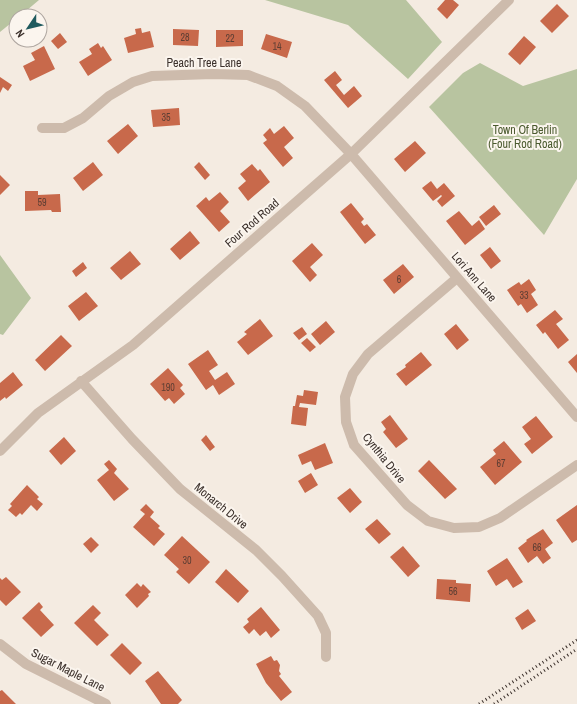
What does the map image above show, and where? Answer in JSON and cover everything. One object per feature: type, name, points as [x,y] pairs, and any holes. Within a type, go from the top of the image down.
[{"type":"street","name":"Four Rod Road","points":[[0,450],[38,413],[133,345],[351,154],[509,0]]},
{"type":"street","name":"Peach Tree Lane","points":[[42,128],[64,128],[83,118],[109,96],[133,82],[152,76],[213,74],[248,75],[278,86],[305,106],[351,154]]},
{"type":"street","name":"Lori Ann Lane","points":[[351,154],[577,417]]},
{"type":"street","name":"Cynthia Drive","points":[[457,278],[368,354],[352,374],[345,397],[345,404],[346,422],[354,444],[367,461],[407,505],[428,521],[454,528],[479,527],[500,518],[577,465]]},
{"type":"street","name":"Monarch Drive","points":[[81,381],[132,439],[180,489],[256,550],[318,616],[326,633],[326,657]]},
{"type":"street","name":"Sugar Maple Lane","points":[[0,644],[26,664],[106,704]]},
{"type":"green space","points":[[0,0],[39,0],[30,8],[8,8],[8,26],[0,32]]},
{"type":"green space","points":[[265,0],[406,0],[442,42],[408,79],[348,25]]},
{"type":"green space","name":"Town Of Berlin (Four Rod Road)","points":[[480,63],[523,86],[577,69],[577,179],[544,235],[429,107],[463,73]]},
{"type":"green space","points":[[0,255],[31,298],[3,335],[0,334]]},
{"type":"building","points":[[445,0],[453,0],[459,5],[447,19],[437,9]]},
{"type":"building","points":[[557,4],[569,16],[552,33],[540,21]]},
{"type":"building","points":[[141,28],[142,33],[150,31],[154,47],[128,53],[124,38],[136,34],[135,29]]},
{"type":"building","points":[[173,29],[199,30],[198,46],[173,45]]},
{"type":"building","points":[[216,30],[243,30],[243,46],[216,47]]},
{"type":"building","points":[[60,33],[67,42],[58,49],[51,41]]},
{"type":"building","points":[[266,34],[292,42],[287,58],[261,49]]},
{"type":"building","points":[[524,36],[536,47],[520,65],[508,54]]},
{"type":"building","points":[[98,43],[101,48],[103,46],[112,60],[88,76],[79,62],[92,54],[89,49]]},
{"type":"building","points":[[40,48],[45,48],[55,69],[30,81],[23,66],[35,60],[31,53]]},
{"type":"building","points":[[335,71],[342,80],[336,85],[344,95],[354,86],[362,96],[348,108],[324,80]]},
{"type":"building","points":[[0,77],[12,85],[8,91],[3,87],[0,93]]},
{"type":"building","points":[[179,108],[180,125],[153,127],[151,110]]},
{"type":"building","points":[[128,124],[138,136],[118,154],[107,141]]},
{"type":"building","points":[[284,126],[294,138],[284,147],[293,158],[283,167],[263,143],[267,140],[263,135],[270,128],[274,134]]},
{"type":"building","points":[[415,141],[426,153],[405,172],[394,159]]},
{"type":"building","points":[[93,162],[103,175],[83,191],[73,178]]},
{"type":"building","points":[[199,162],[210,175],[205,180],[194,167]]},
{"type":"building","points":[[252,164],[258,171],[260,169],[270,182],[248,201],[238,188],[246,181],[240,174]]},
{"type":"building","points":[[0,175],[10,185],[0,195]]},
{"type":"building","points":[[431,181],[437,189],[444,183],[455,196],[442,207],[437,201],[442,196],[441,195],[433,201],[422,188]]},
{"type":"building","points":[[25,191],[38,191],[38,195],[60,194],[61,212],[52,212],[51,210],[25,211]]},
{"type":"building","points":[[220,192],[229,202],[220,211],[230,222],[219,232],[196,206],[206,197],[209,201]]},
{"type":"building","points":[[351,203],[364,219],[361,222],[364,226],[367,224],[376,235],[365,244],[340,212]]},
{"type":"building","points":[[494,205],[501,214],[486,226],[479,217]]},
{"type":"building","points":[[459,211],[472,226],[479,220],[485,229],[465,245],[446,221]]},
{"type":"building","points":[[190,231],[200,243],[180,260],[170,249]]},
{"type":"building","points":[[312,243],[323,255],[310,267],[317,275],[310,282],[292,261]]},
{"type":"building","points":[[490,247],[501,261],[491,269],[480,255]]},
{"type":"building","points":[[130,251],[141,264],[121,280],[110,268]]},
{"type":"building","points":[[83,262],[87,268],[76,277],[72,271]]},
{"type":"building","points":[[403,264],[414,277],[394,294],[383,280]]},
{"type":"building","points":[[529,279],[536,290],[531,294],[538,305],[527,313],[521,304],[518,306],[507,290],[519,282],[521,285]]},
{"type":"building","points":[[86,292],[98,306],[79,321],[68,306]]},
{"type":"building","points":[[555,310],[563,319],[556,324],[569,340],[558,349],[545,332],[543,334],[536,325]]},
{"type":"building","points":[[260,319],[273,336],[248,355],[237,342],[247,334],[244,332]]},
{"type":"building","points":[[326,321],[335,332],[320,345],[311,334]]},
{"type":"building","points":[[456,324],[469,340],[457,350],[444,334]]},
{"type":"building","points":[[302,327],[307,334],[299,340],[293,333]]},
{"type":"building","points":[[61,335],[72,346],[45,371],[35,360]]},
{"type":"building","points":[[307,338],[316,347],[310,352],[301,343]]},
{"type":"building","points":[[208,350],[218,365],[209,371],[215,380],[227,372],[235,384],[219,395],[213,385],[206,390],[188,364]]},
{"type":"building","points":[[421,352],[432,365],[406,386],[396,374],[406,367],[405,365]]},
{"type":"building","points":[[577,354],[577,373],[568,362]]},
{"type":"building","points":[[168,368],[183,385],[180,388],[185,394],[174,404],[169,398],[165,401],[150,384]]},
{"type":"building","points":[[13,372],[23,385],[6,399],[5,397],[0,401],[0,383]]},
{"type":"building","points":[[304,390],[318,392],[316,405],[300,403],[299,407],[308,408],[306,426],[291,424],[293,406],[295,406],[297,395],[303,396]]},
{"type":"building","points":[[390,415],[408,439],[396,448],[383,432],[386,429],[381,422]]},
{"type":"building","points":[[536,416],[553,437],[532,454],[524,444],[531,439],[522,427]]},
{"type":"building","points":[[206,435],[215,447],[210,451],[201,440]]},
{"type":"building","points":[[64,437],[76,451],[61,465],[49,451]]},
{"type":"building","points":[[504,441],[522,462],[495,485],[480,467],[496,454],[493,450]]},
{"type":"building","points":[[325,443],[333,463],[315,470],[311,461],[302,465],[298,455]]},
{"type":"building","points":[[109,460],[117,469],[114,473],[129,489],[114,501],[97,480],[109,470],[104,464]]},
{"type":"building","points":[[429,460],[457,489],[445,499],[418,471]]},
{"type":"building","points":[[311,473],[318,485],[305,493],[298,481]]},
{"type":"building","points":[[27,485],[39,497],[37,499],[43,504],[37,511],[31,505],[22,515],[20,513],[16,517],[8,510],[12,506],[10,504]]},
{"type":"building","points":[[350,488],[362,502],[350,513],[337,498]]},
{"type":"building","points":[[146,504],[154,512],[150,517],[160,526],[158,528],[165,534],[154,546],[133,527],[145,514],[140,510]]},
{"type":"building","points":[[577,505],[577,540],[572,543],[556,520]]},
{"type":"building","points":[[377,519],[391,534],[379,544],[365,529]]},
{"type":"building","points":[[543,529],[553,543],[545,549],[551,558],[543,564],[537,556],[528,563],[518,548],[527,541],[526,540]]},
{"type":"building","points":[[182,536],[210,562],[189,584],[176,572],[179,569],[164,555]]},
{"type":"building","points":[[91,537],[99,545],[91,553],[83,544]]},
{"type":"building","points":[[403,546],[420,566],[408,577],[390,557]]},
{"type":"building","points":[[507,558],[523,582],[513,588],[507,579],[496,586],[487,571]]},
{"type":"building","points":[[226,569],[249,591],[238,603],[215,582]]},
{"type":"building","points":[[6,577],[21,592],[6,606],[0,600],[0,578],[2,580]]},
{"type":"building","points":[[437,579],[456,580],[456,583],[471,584],[470,602],[436,599]]},
{"type":"building","points":[[137,583],[141,587],[143,584],[151,592],[137,608],[125,595]]},
{"type":"building","points":[[39,602],[43,607],[40,610],[54,625],[41,637],[22,618]]},
{"type":"building","points":[[93,605],[101,613],[94,620],[109,635],[97,646],[74,623]]},
{"type":"building","points":[[261,607],[280,630],[271,638],[266,631],[260,636],[254,629],[249,634],[243,627],[249,622],[247,619]]},
{"type":"building","points":[[528,609],[536,621],[522,630],[515,618]]},
{"type":"building","points":[[122,643],[142,663],[130,675],[110,655]]},
{"type":"building","points":[[271,656],[274,661],[277,660],[280,665],[279,671],[281,674],[279,676],[292,692],[281,701],[266,683],[256,664]]},
{"type":"building","points":[[158,671],[182,700],[178,704],[161,704],[145,681]]},
{"type":"building","points":[[2,690],[16,704],[0,704],[0,691]]},
{"type":"railway","points":[[479,704],[577,640]]},
{"type":"railway","points":[[494,704],[577,649]]}]
